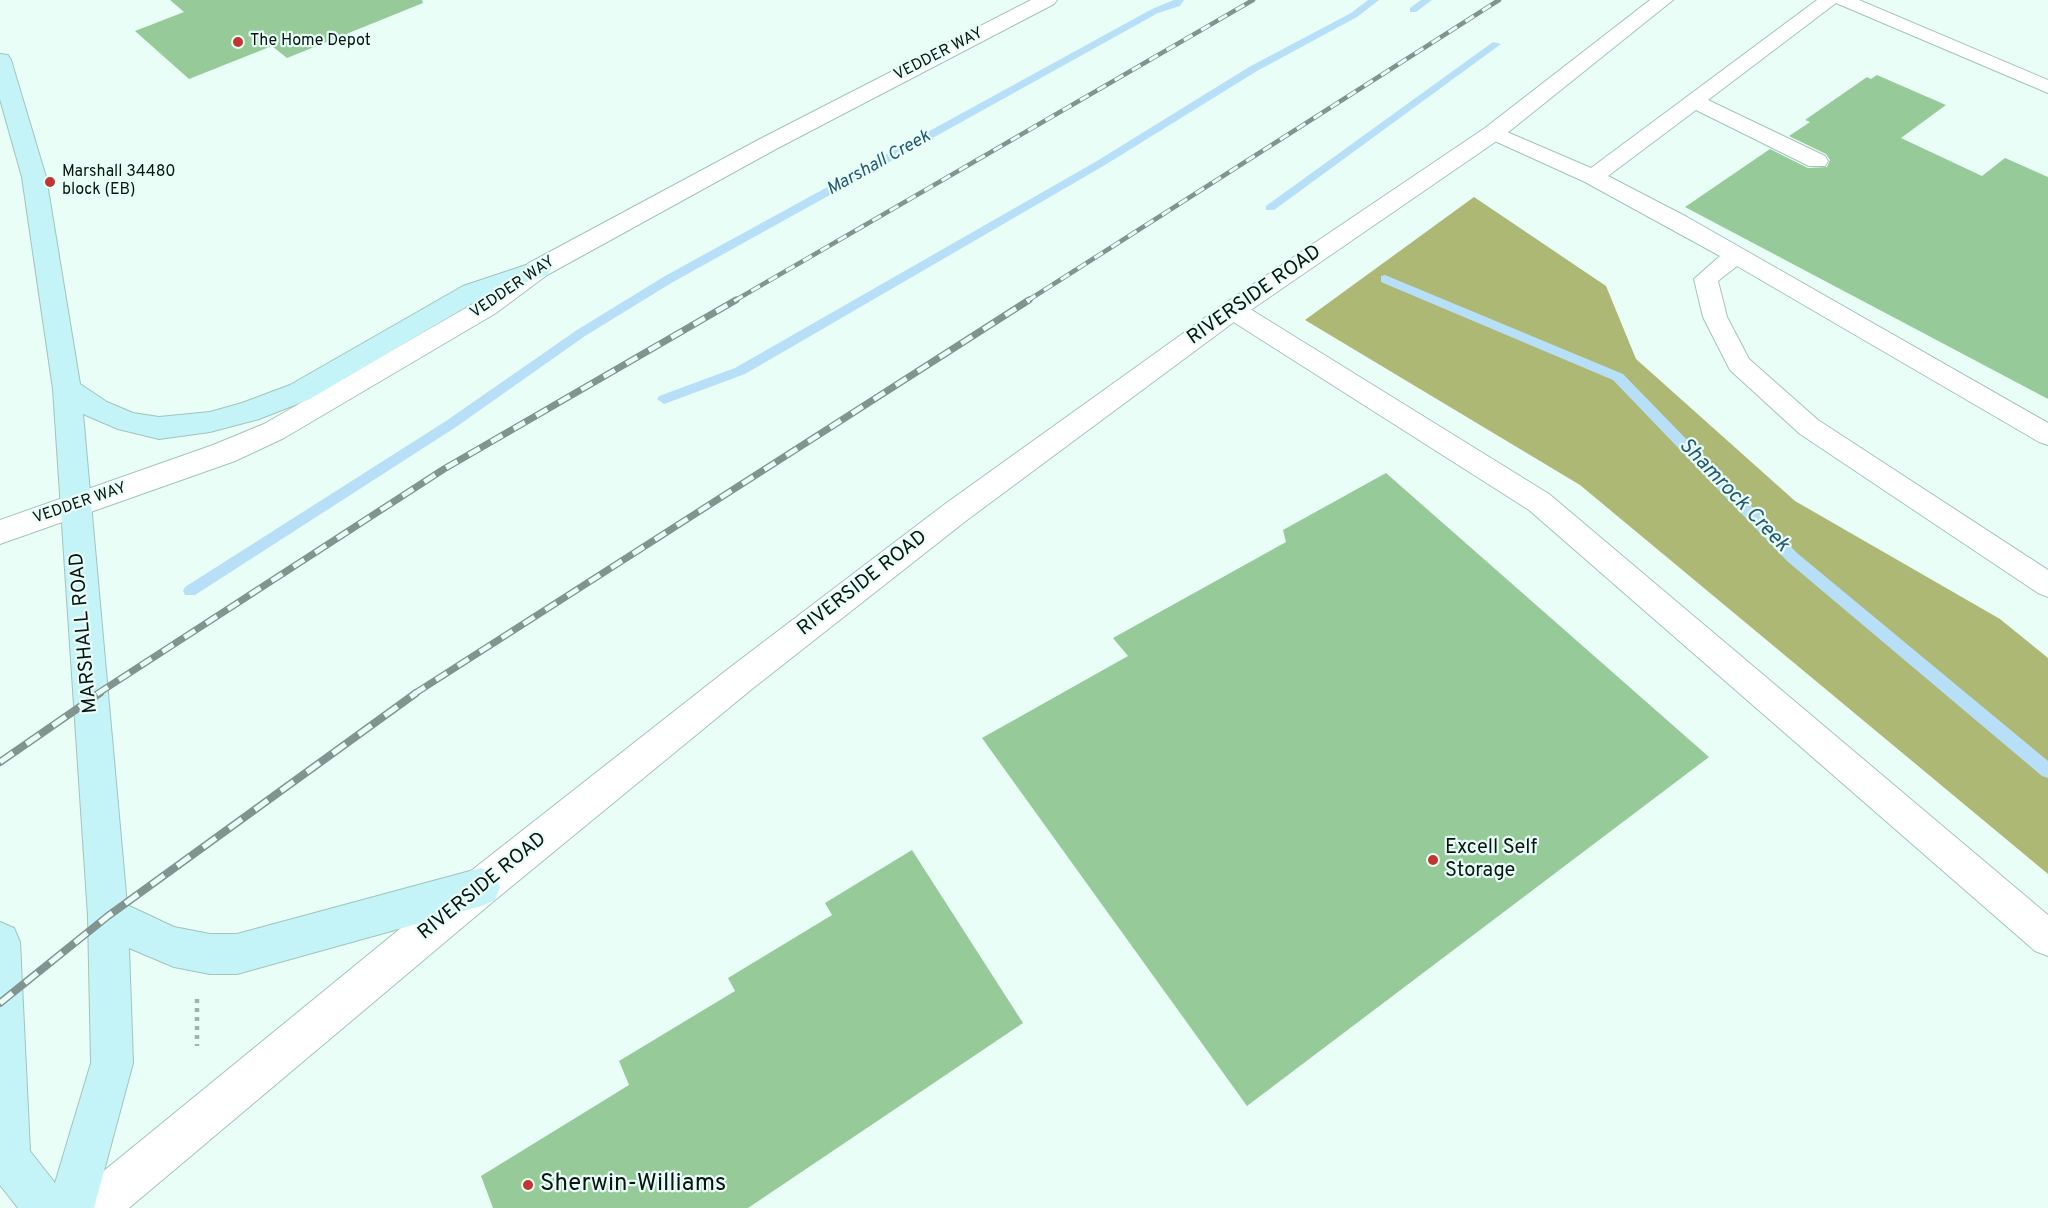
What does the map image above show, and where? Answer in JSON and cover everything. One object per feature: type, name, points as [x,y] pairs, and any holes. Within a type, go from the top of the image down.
[{"type":"main road","name":"MARSHALL ROAD","points":[[0,60],[34,177],[67,388],[108,916],[112,1063],[71,1208]]},
{"type":"main road","points":[[67,388],[97,409],[128,422],[159,428],[210,422],[249,412],[300,392],[472,292],[538,269]]},
{"type":"main road","points":[[108,916],[142,934],[174,946],[210,954],[237,954],[482,887]]},
{"type":"main road","points":[[0,942],[8,1159],[46,1208]]},
{"type":"street","name":"VEDDER WAY","points":[[0,532],[224,453],[274,431],[487,307],[538,269],[758,149],[1047,0]]},
{"type":"street","name":"RIVERSIDE ROAD","points":[[94,1208],[482,887],[740,680],[956,512],[1233,310],[1493,133],[1663,0]]},
{"type":"lane","points":[[1593,177],[1829,0]]},
{"type":"lane","points":[[1843,0],[2048,87]]},
{"type":"lane","points":[[1694,101],[1817,161]]},
{"type":"lane","points":[[1493,133],[1593,177],[1736,255],[2048,435]]},
{"type":"lane","points":[[1736,255],[1706,279],[1715,317],[1739,364],[1809,428],[2048,585]]},
{"type":"lane","points":[[1233,310],[1539,502],[2048,938]]},
{"type":"path","points":[[197,996],[197,1046]]},
{"type":"green space","points":[[1474,197],[1606,286],[1636,359],[1795,501],[2000,619],[2048,658],[2048,874],[1580,485],[1305,320]]},
{"type":"building","name":"The Home Depot","points":[[170,0],[422,0],[423,3],[287,58],[272,46],[189,79],[135,31],[184,12]]},
{"type":"building","points":[[1877,75],[1946,105],[1901,138],[1982,176],[2005,158],[2048,177],[2048,399],[1685,207],[1770,149],[1808,168],[1827,167],[1830,160],[1826,154],[1789,136],[1810,122],[1805,120],[1867,77],[1871,79]]},
{"type":"building","points":[[1386,473],[1709,757],[1247,1106],[982,738],[1128,656],[1113,638],[1286,542],[1283,530]]},
{"type":"building","points":[[912,850],[1023,1023],[748,1208],[493,1208],[481,1176],[629,1085],[619,1061],[735,991],[728,978],[832,915],[825,903]]},
{"type":"waterway","name":"Marshall Creek","points":[[190,591],[451,424],[581,333],[669,279],[1155,11],[1177,4],[1179,0]]},
{"type":"waterway","points":[[664,399],[740,371],[1101,163],[1253,69],[1354,15],[1374,0]]},
{"type":"waterway","points":[[1413,10],[1427,0]]},
{"type":"waterway","points":[[1270,208],[1496,44]]},
{"type":"waterway","name":"Shamrock Creek","points":[[1385,279],[1618,377],[1792,557],[2048,771]]},
{"type":"railway","points":[[734,301],[1253,0]]},
{"type":"railway","points":[[1027,301],[1499,0]]},
{"type":"railway","points":[[97,694],[444,469],[736,300]]},
{"type":"railway","points":[[414,694],[1029,300]]},
{"type":"railway","points":[[0,762],[100,693]]},
{"type":"railway","points":[[0,1003],[108,916],[416,693]]},
{"type":"place","name":"The Home Depot","points":[[238,42]]},
{"type":"place","name":"Marshall 34480 block (EB)","points":[[50,182]]},
{"type":"place","name":"Excell Self Storage","points":[[1433,860]]},
{"type":"place","name":"Sherwin-Williams","points":[[528,1185]]}]
